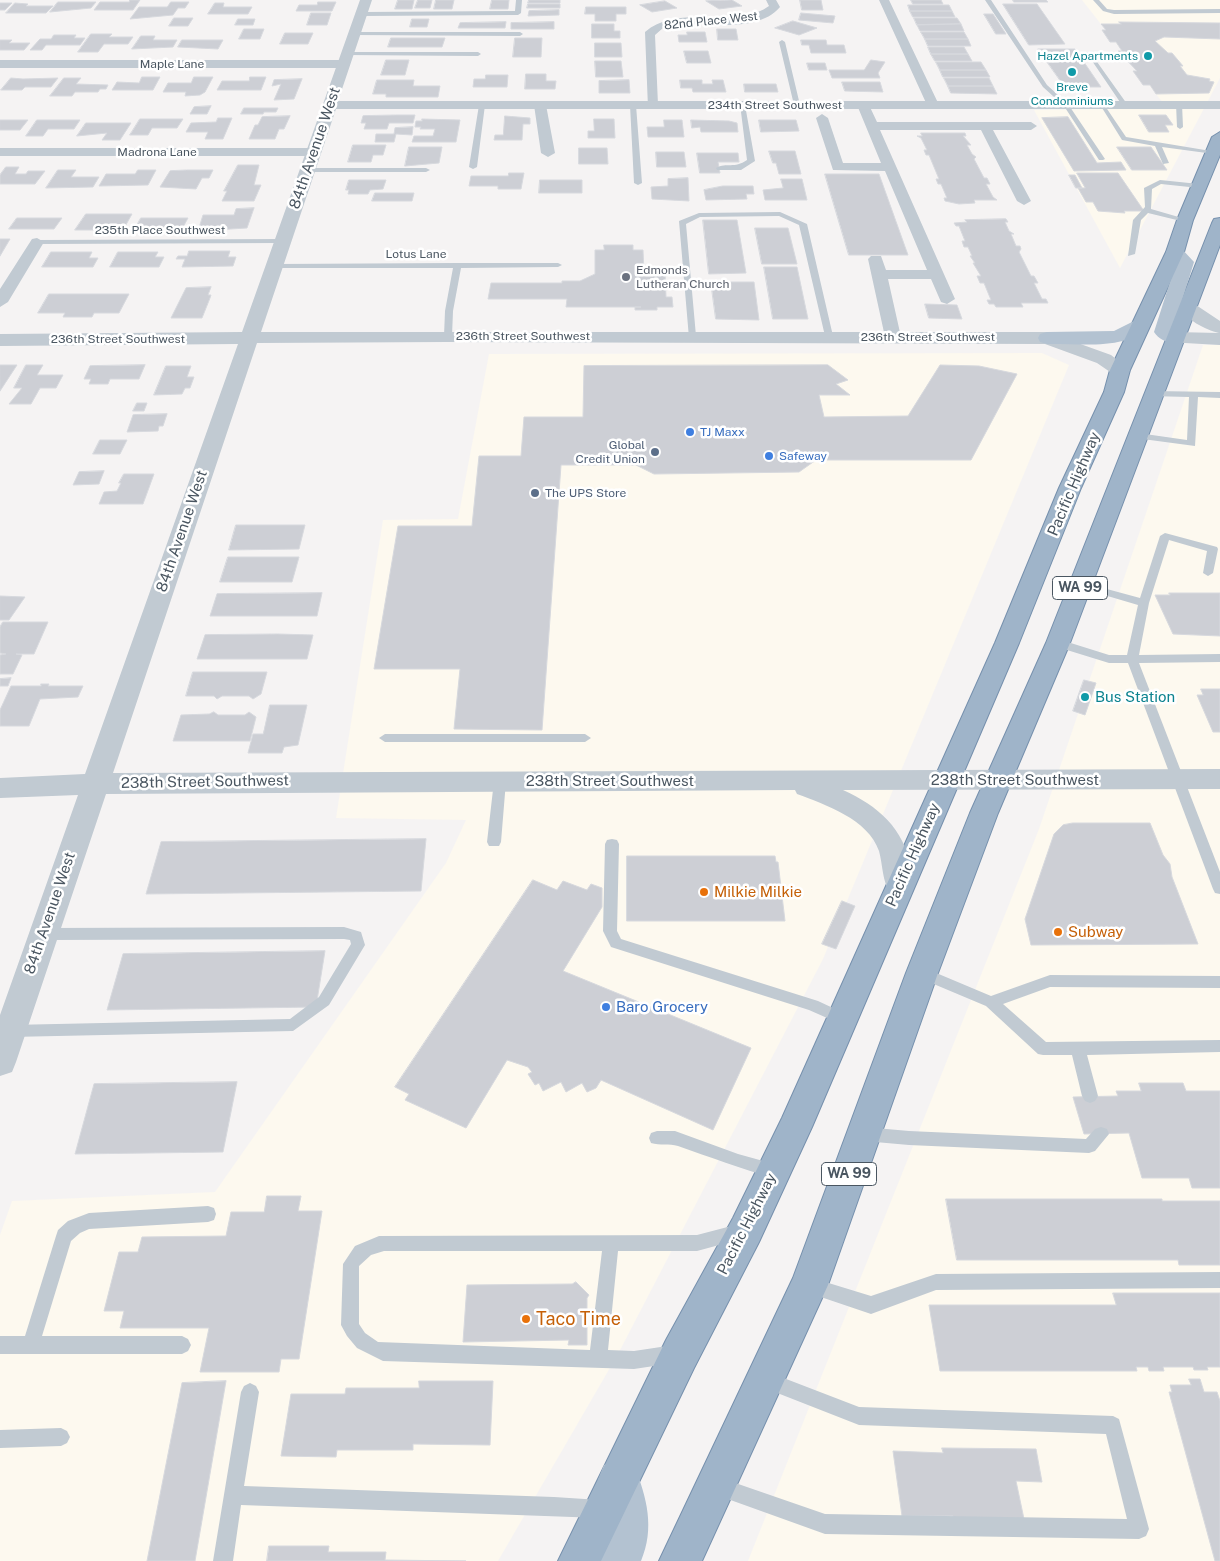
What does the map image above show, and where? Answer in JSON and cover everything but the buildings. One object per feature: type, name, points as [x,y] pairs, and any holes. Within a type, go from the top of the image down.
[{"type":"highway","name":"Pacific Highway","points":[[579,1561],[680,1354],[746,1230],[843,1020],[900,885],[1008,643],[1070,488],[1114,392],[1120,370],[1175,252],[1185,220],[1217,145]]},
{"type":"highway","name":"WA 99","points":[[680,1561],[809,1286],[922,973],[999,779],[1058,643],[1138,436],[1152,394],[1220,223]]},
{"type":"main road","points":[[1174,338],[1163,332],[1185,262],[1175,252]]},
{"type":"main road","points":[[1047,338],[1114,337],[1128,333],[1142,323]]},
{"type":"main road","points":[[612,1495],[629,1516],[628,1544],[620,1561]]},
{"type":"street","name":"82nd Place West","points":[[652,105],[649,34],[652,30],[667,23],[735,20],[761,16],[770,13],[775,7],[771,0]]},
{"type":"street","points":[[884,0],[933,105]]},
{"type":"street","name":"84th Avenue West","points":[[0,1062],[94,784],[363,7]]},
{"type":"street","name":"Maple Lane","points":[[0,64],[346,59]]},
{"type":"street","name":"234th Street Southwest","points":[[330,105],[1220,105]]},
{"type":"street","points":[[540,105],[548,153]]},
{"type":"street","points":[[863,105],[947,299]]},
{"type":"street","points":[[822,118],[838,166],[890,167]]},
{"type":"street","points":[[872,126],[1031,126]]},
{"type":"street","points":[[986,126],[1024,201]]},
{"type":"street","name":"Madrona Lane","points":[[0,152],[310,161]]},
{"type":"street","points":[[0,302],[36,242]]},
{"type":"street","points":[[876,259],[893,337]]},
{"type":"street","points":[[880,275],[936,274]]},
{"type":"street","points":[[1187,306],[1208,322],[1220,328]]},
{"type":"street","name":"236th Street Southwest","points":[[0,340],[448,336],[1047,338],[1104,359],[1120,370]]},
{"type":"street","points":[[1174,338],[1220,339]]},
{"type":"street","name":"238th Street Southwest","points":[[0,788],[184,782],[947,779],[1220,780]]},
{"type":"street","points":[[788,781],[837,797],[874,821],[892,849],[900,885]]},
{"type":"lane","points":[[363,7],[518,13],[519,0]]},
{"type":"lane","points":[[988,0],[1045,86],[1066,104],[1101,159]]},
{"type":"lane","points":[[1096,0],[1105,10],[1114,12],[1220,11]]},
{"type":"lane","points":[[354,34],[520,34]]},
{"type":"lane","points":[[782,42],[797,105]]},
{"type":"lane","points":[[1088,53],[1124,104]]},
{"type":"lane","points":[[346,59],[478,54]]},
{"type":"lane","points":[[1101,104],[1124,139],[1158,145],[1217,145]]},
{"type":"lane","points":[[1179,104],[1180,127]]},
{"type":"lane","points":[[474,167],[482,105]]},
{"type":"lane","points":[[633,105],[638,183]]},
{"type":"lane","points":[[720,168],[741,168],[751,161],[742,105]]},
{"type":"lane","points":[[1158,145],[1165,163]]},
{"type":"lane","points":[[310,161],[426,170]]},
{"type":"lane","points":[[1131,254],[1137,220],[1147,210],[1148,188],[1160,182],[1199,186]]},
{"type":"lane","points":[[1147,210],[1185,220]]},
{"type":"lane","points":[[692,336],[682,223],[699,215],[780,214],[803,224],[829,336]]},
{"type":"lane","name":"235th Place Southwest","points":[[36,242],[283,240]]},
{"type":"lane","points":[[448,336],[449,311],[457,265]]},
{"type":"lane","name":"Lotus Lane","points":[[274,266],[558,265]]},
{"type":"lane","points":[[1152,394],[1220,395]]},
{"type":"lane","points":[[1138,436],[1192,444],[1194,395]]},
{"type":"lane","points":[[1208,573],[1213,549],[1164,536],[1144,604],[1132,658],[1220,889]]},
{"type":"lane","points":[[1081,585],[1144,604]]},
{"type":"lane","points":[[1058,643],[1109,659],[1220,658]]},
{"type":"lane","points":[[385,738],[585,738]]},
{"type":"lane","points":[[494,842],[500,781]]},
{"type":"lane","points":[[612,844],[610,930],[616,943],[812,1005],[843,1020]]},
{"type":"lane","points":[[10,1031],[293,1025],[324,1001],[358,945],[356,936],[344,933],[44,934]]},
{"type":"lane","points":[[922,973],[991,1002],[1043,1049],[1220,1046]]},
{"type":"lane","points":[[991,1002],[1050,981],[1220,982]]},
{"type":"lane","points":[[1078,1048],[1090,1096]]},
{"type":"lane","points":[[864,1134],[909,1138],[1089,1146],[1100,1134]]},
{"type":"lane","points":[[657,1138],[675,1138],[738,1161],[774,1171]]},
{"type":"lane","points":[[30,1345],[64,1236],[74,1227],[89,1220],[208,1214]]},
{"type":"lane","points":[[680,1354],[634,1360],[416,1354],[374,1349],[364,1345],[350,1325],[351,1264],[356,1256],[365,1248],[384,1243],[697,1243],[746,1230]]},
{"type":"lane","points":[[598,1359],[611,1243]]},
{"type":"lane","points":[[809,1286],[871,1305],[936,1282],[1220,1280]]},
{"type":"lane","points":[[0,1345],[182,1345]]},
{"type":"lane","points":[[716,1485],[825,1524],[1139,1529],[1113,1425],[859,1416],[766,1380]]},
{"type":"lane","points":[[223,1561],[250,1392]]},
{"type":"lane","points":[[0,1439],[60,1437]]},
{"type":"lane","points":[[234,1495],[554,1506],[612,1495]]},
{"type":"shaded area","points":[[1082,0],[1220,0],[1220,78],[1120,268],[1034,110],[1167,108]]},
{"type":"shaded area","points":[[1203,345],[1220,345],[1220,1561],[748,1561],[1039,829]]},
{"type":"shaded area","points":[[1042,353],[1069,365],[823,959],[618,1354],[498,1561],[0,1561],[0,1235],[12,1201],[215,1192],[446,863],[466,820],[336,818],[383,520],[458,519],[489,354]]},
{"type":"place","name":"Hazel Apartments","points":[[1148,56]]},
{"type":"place","name":"Breve Condominiums","points":[[1072,72]]},
{"type":"place","name":"Edmonds Lutheran Church","points":[[626,277]]},
{"type":"place","name":"TJ Maxx","points":[[690,432]]},
{"type":"place","name":"Global Credit Union","points":[[655,452]]},
{"type":"place","name":"Safeway","points":[[769,456]]},
{"type":"place","name":"The UPS Store","points":[[535,493]]},
{"type":"place","name":"Bus Station","points":[[1085,697]]},
{"type":"place","name":"Milkie Milkie","points":[[704,892]]},
{"type":"place","name":"Subway","points":[[1058,932]]},
{"type":"place","name":"Baro Grocery","points":[[606,1007]]},
{"type":"place","name":"Taco Time","points":[[526,1319]]}]
